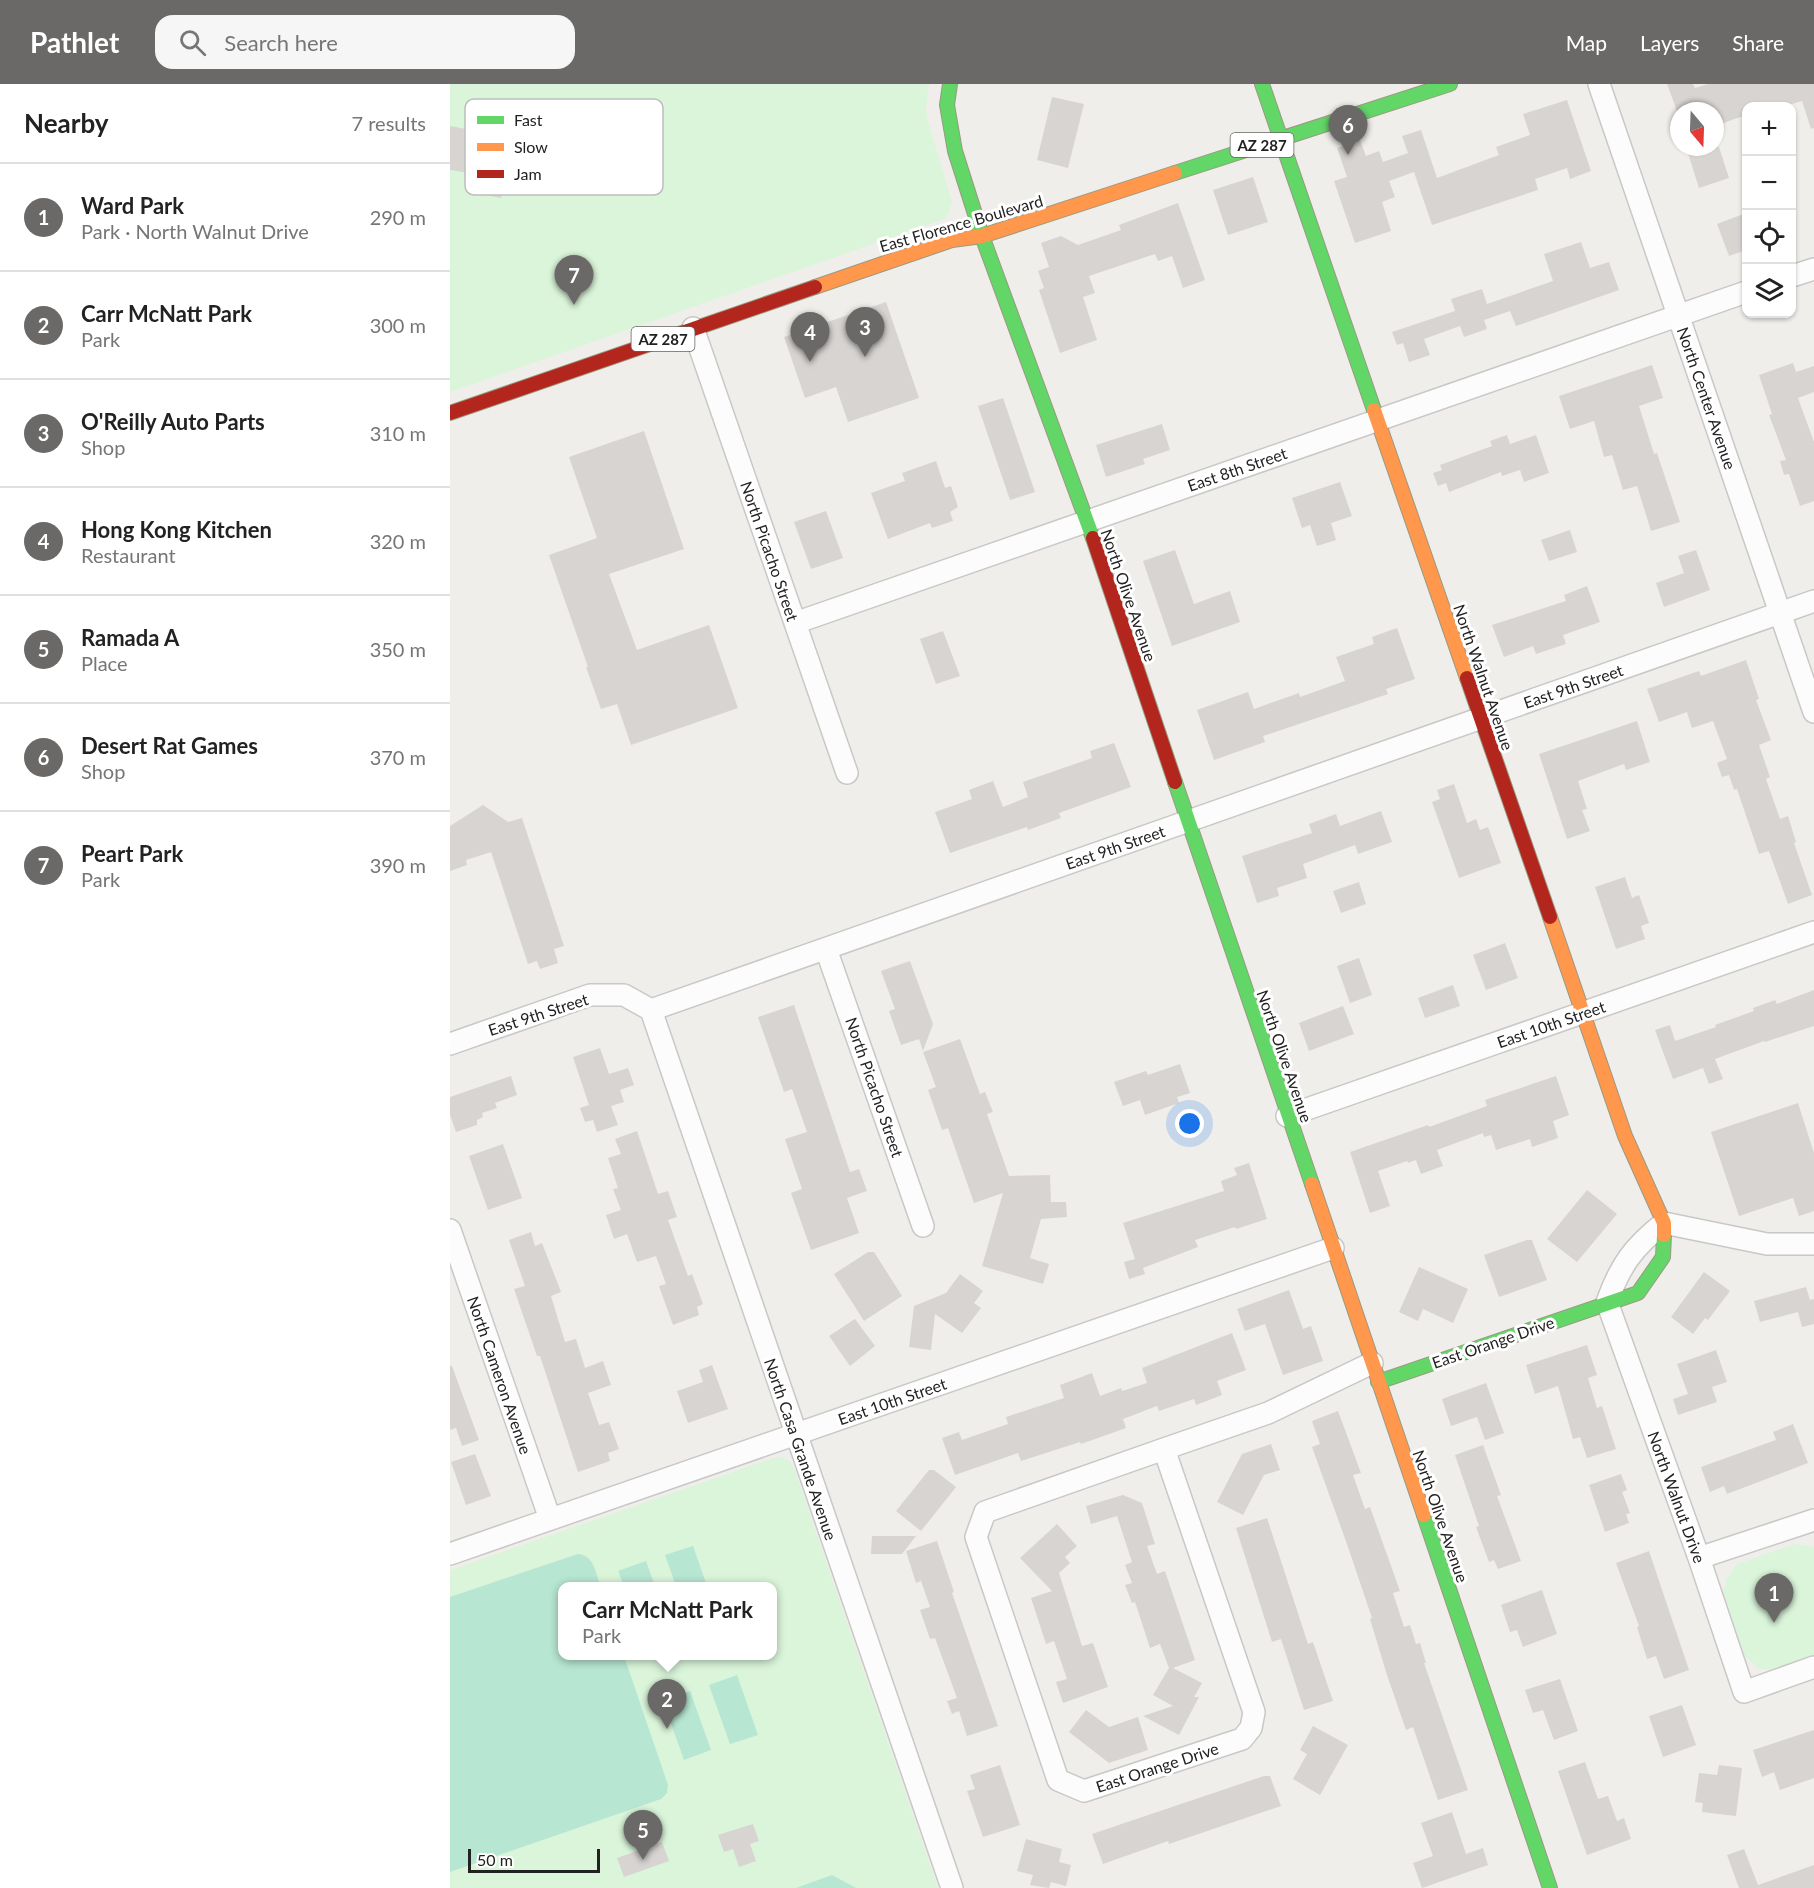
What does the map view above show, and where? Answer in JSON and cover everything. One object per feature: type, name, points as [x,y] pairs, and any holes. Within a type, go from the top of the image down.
[{"type":"street","name":"North Olive Avenue","points":[[950,84],[947,105],[955,151],[982,236],[1087,521],[1550,1888]]},
{"type":"street","name":"North Walnut Avenue","points":[[1262,84],[1625,1136],[1664,1223]]},
{"type":"street","name":"East Florence Boulevard","points":[[450,413],[946,242],[982,236],[1450,84]]},
{"type":"street","name":"North Center Avenue","points":[[1599,84],[1814,712]]},
{"type":"street","points":[[1796,274],[1814,269]]},
{"type":"street","name":"East 8th Street","points":[[795,623],[1742,293]]},
{"type":"street","name":"North Picacho Street","points":[[693,328],[848,773]]},
{"type":"street","name":"East 9th Street","points":[[450,1044],[590,995],[624,995],[651,1010],[1814,601]]},
{"type":"street","name":"East 10th Street","points":[[1287,1116],[1814,932]]},
{"type":"street","name":"North Picacho Street","points":[[826,948],[923,1226]]},
{"type":"street","name":"North Casa Grande Avenue","points":[[651,1010],[952,1888]]},
{"type":"street","points":[[1607,1302],[1617,1275],[1642,1240],[1664,1223],[1767,1244],[1814,1244]]},
{"type":"street","name":"North Cameron Avenue","points":[[450,1230],[550,1519]]},
{"type":"street","name":"East 10th Street","points":[[450,1554],[1333,1248]]},
{"type":"street","name":"East Orange Drive","points":[[1164,1449],[1254,1712],[1251,1728],[1242,1739],[1084,1791],[1058,1780],[976,1537],[985,1512],[1375,1373],[1607,1302]]},
{"type":"street","name":"North Walnut Drive","points":[[1607,1302],[1699,1558],[1744,1692],[1814,1667]]},
{"type":"street","points":[[1699,1558],[1814,1520]]},
{"type":"green space","points":[[450,84],[929,84],[927,118],[952,202],[947,218],[450,392]]},
{"type":"green space","points":[[776,1457],[782,1457],[790,1462],[794,1468],[938,1888],[450,1888],[450,1570]]},
{"type":"green space","points":[[1795,1544],[1814,1547],[1814,1660],[1779,1672],[1758,1668],[1744,1655],[1723,1592],[1727,1578],[1737,1564]]},
{"type":"green space","points":[[693,1546],[706,1582],[675,1582],[665,1555]]},
{"type":"green space","points":[[578,1554],[588,1558],[596,1570],[599,1582],[558,1582],[558,1660],[625,1660],[668,1785],[667,1793],[661,1799],[450,1872],[450,1597]]},
{"type":"green space","points":[[646,1561],[654,1582],[622,1582],[618,1571]]},
{"type":"green space","points":[[737,1675],[758,1735],[730,1744],[709,1685]]},
{"type":"green space","points":[[690,1691],[711,1750],[684,1760],[663,1701]]},
{"type":"green space","points":[[832,1875],[856,1888],[796,1888]]},
{"type":"building","points":[[1667,84],[1693,84],[1695,88],[1708,84],[1814,84],[1814,128],[1811,129],[1802,101],[1742,102],[1742,116],[1724,123],[1724,102],[1674,102]]},
{"type":"building","points":[[1052,97],[1084,104],[1068,168],[1037,160]]},
{"type":"building","points":[[1567,100],[1591,171],[1570,179],[1567,168],[1535,179],[1538,190],[1432,225],[1414,172],[1389,181],[1395,197],[1382,202],[1391,231],[1355,243],[1334,181],[1347,177],[1337,148],[1360,140],[1366,156],[1379,151],[1383,162],[1408,153],[1402,136],[1421,130],[1437,178],[1499,155],[1496,147],[1530,135],[1523,114]]},
{"type":"building","points":[[450,126],[465,129],[465,172],[450,170]]},
{"type":"building","points":[[1689,156],[1722,156],[1729,178],[1699,188]]},
{"type":"building","points":[[1253,177],[1268,222],[1228,235],[1213,190]]},
{"type":"building","points":[[486,195],[502,195],[501,198]]},
{"type":"building","points":[[1178,203],[1205,280],[1183,288],[1172,256],[1158,261],[1155,254],[1089,276],[1095,293],[1083,297],[1097,340],[1060,353],[1039,290],[1044,288],[1038,271],[1049,267],[1041,243],[1061,236],[1078,245],[1121,230],[1119,225]]},
{"type":"building","points":[[1742,215],[1742,251],[1729,256],[1717,224]]},
{"type":"building","points":[[1581,242],[1590,268],[1609,262],[1619,290],[1516,326],[1510,311],[1484,320],[1487,329],[1464,337],[1460,326],[1424,339],[1430,355],[1409,362],[1403,343],[1397,345],[1392,332],[1455,311],[1451,299],[1482,289],[1487,304],[1553,281],[1544,254]]},
{"type":"building","points":[[886,302],[919,398],[848,422],[836,387],[805,398],[784,337]]},
{"type":"building","points":[[1793,363],[1796,372],[1814,366],[1814,392],[1798,398],[1814,442],[1814,501],[1800,506],[1789,474],[1784,475],[1780,461],[1786,460],[1769,415],[1772,414],[1759,375]]},
{"type":"building","points":[[1652,365],[1663,398],[1639,406],[1654,454],[1657,453],[1680,522],[1651,531],[1637,486],[1623,490],[1612,455],[1604,457],[1594,421],[1570,429],[1559,396]]},
{"type":"building","points":[[1003,398],[1035,492],[1010,500],[978,406]]},
{"type":"building","points":[[1162,424],[1170,450],[1143,459],[1145,464],[1106,477],[1096,445]]},
{"type":"building","points":[[644,431],[684,549],[609,574],[637,650],[709,625],[738,708],[631,745],[617,704],[601,709],[549,555],[597,538],[569,457]]},
{"type":"building","points":[[1507,435],[1510,444],[1536,435],[1549,473],[1524,482],[1520,470],[1502,476],[1501,472],[1449,492],[1446,483],[1438,486],[1433,473],[1442,470],[1440,465],[1492,446],[1490,441]]},
{"type":"building","points":[[936,461],[945,488],[951,486],[958,507],[950,512],[953,521],[932,528],[930,523],[888,539],[871,493],[905,481],[902,473]]},
{"type":"building","points":[[1340,482],[1352,516],[1331,523],[1336,540],[1317,546],[1310,525],[1302,528],[1292,498]]},
{"type":"building","points":[[826,511],[843,558],[811,569],[794,522]]},
{"type":"building","points":[[1570,530],[1577,552],[1549,561],[1541,540]]},
{"type":"building","points":[[1175,550],[1194,604],[1230,591],[1240,622],[1172,646],[1143,561]]},
{"type":"building","points":[[1696,550],[1710,590],[1664,607],[1656,583],[1684,573],[1678,556]]},
{"type":"building","points":[[1587,586],[1600,622],[1563,635],[1566,644],[1536,654],[1533,646],[1504,657],[1492,625],[1566,601],[1564,595]]},
{"type":"building","points":[[1397,628],[1415,679],[1386,689],[1388,694],[1263,736],[1265,742],[1214,760],[1197,710],[1248,692],[1254,709],[1299,693],[1300,697],[1345,681],[1336,657],[1374,644],[1372,637]]},
{"type":"building","points":[[943,631],[960,676],[936,684],[920,639]]},
{"type":"building","points":[[1746,660],[1759,699],[1756,700],[1771,740],[1759,745],[1770,777],[1766,779],[1780,819],[1788,816],[1796,842],[1794,843],[1812,895],[1788,904],[1769,851],[1759,854],[1737,789],[1734,790],[1729,775],[1722,777],[1717,763],[1727,759],[1713,721],[1692,728],[1687,712],[1659,722],[1647,689],[1699,671],[1701,676]]},
{"type":"building","points":[[1637,721],[1650,762],[1626,770],[1624,764],[1578,781],[1587,809],[1582,810],[1590,831],[1567,839],[1539,754]]},
{"type":"building","points":[[1114,743],[1131,787],[1059,813],[1061,818],[950,853],[935,812],[972,799],[969,790],[993,781],[1003,807],[1028,797],[1023,782],[1092,758],[1090,751]]},
{"type":"building","points":[[1454,784],[1467,823],[1476,819],[1480,830],[1488,827],[1501,863],[1459,878],[1432,802],[1440,799],[1437,790]]},
{"type":"building","points":[[483,805],[508,822],[522,818],[564,946],[554,949],[558,963],[540,969],[537,961],[528,964],[491,852],[466,860],[467,865],[450,871],[450,826]]},
{"type":"building","points":[[1381,811],[1392,842],[1358,854],[1355,845],[1303,864],[1307,878],[1277,888],[1279,896],[1257,903],[1242,856],[1312,833],[1309,824],[1336,814],[1340,826]]},
{"type":"building","points":[[1625,877],[1632,898],[1639,895],[1649,923],[1641,926],[1645,939],[1616,949],[1595,887]]},
{"type":"building","points":[[1359,882],[1366,904],[1341,913],[1333,891]]},
{"type":"building","points":[[1505,943],[1518,978],[1486,990],[1473,955]]},
{"type":"building","points":[[1359,958],[1372,995],[1350,1003],[1337,966]]},
{"type":"building","points":[[910,961],[933,1024],[923,1051],[919,1039],[901,1045],[889,1011],[895,1009],[881,971]]},
{"type":"building","points":[[1453,985],[1460,1006],[1425,1018],[1418,998]]},
{"type":"building","points":[[1814,990],[1814,1026],[1715,1059],[1723,1079],[1709,1084],[1703,1068],[1673,1079],[1655,1030],[1670,1025],[1675,1041],[1754,1011],[1753,1008],[1775,1000],[1777,1004]]},
{"type":"building","points":[[794,1005],[850,1172],[859,1169],[867,1191],[847,1198],[859,1233],[811,1250],[791,1193],[802,1189],[785,1139],[807,1132],[792,1089],[784,1092],[758,1017]]},
{"type":"building","points":[[1343,1006],[1354,1034],[1309,1051],[1299,1023]]},
{"type":"building","points":[[960,1039],[980,1094],[985,1092],[993,1112],[987,1114],[1009,1176],[1050,1175],[1051,1202],[1066,1202],[1067,1217],[1041,1219],[1030,1258],[1049,1264],[1043,1284],[982,1266],[1003,1193],[974,1203],[948,1128],[942,1130],[928,1090],[936,1087],[923,1052]]},
{"type":"building","points":[[600,1048],[609,1074],[628,1068],[634,1085],[620,1090],[624,1102],[611,1106],[618,1125],[597,1132],[593,1120],[585,1122],[580,1108],[589,1105],[573,1057]]},
{"type":"building","points":[[1180,1064],[1190,1093],[1177,1097],[1179,1103],[1145,1115],[1140,1100],[1123,1106],[1114,1082],[1146,1071],[1148,1075]]},
{"type":"building","points":[[511,1076],[517,1095],[495,1103],[497,1108],[482,1113],[483,1117],[477,1120],[477,1125],[456,1132],[450,1115],[450,1097]]},
{"type":"building","points":[[1556,1076],[1569,1115],[1553,1121],[1558,1138],[1532,1147],[1530,1139],[1496,1150],[1491,1135],[1484,1137],[1483,1133],[1437,1150],[1443,1166],[1421,1174],[1416,1160],[1378,1171],[1390,1206],[1370,1213],[1350,1152],[1487,1106],[1485,1100]]},
{"type":"building","points":[[1798,1103],[1814,1153],[1814,1211],[1799,1216],[1793,1198],[1739,1216],[1711,1132]]},
{"type":"building","points":[[637,1131],[658,1194],[668,1191],[677,1217],[668,1220],[688,1276],[692,1274],[703,1304],[697,1307],[699,1315],[673,1325],[659,1286],[666,1284],[656,1256],[637,1262],[627,1234],[614,1239],[606,1215],[621,1210],[613,1189],[618,1188],[608,1158],[621,1154],[615,1139]]},
{"type":"building","points":[[503,1144],[522,1198],[488,1210],[469,1156]]},
{"type":"building","points":[[1249,1163],[1267,1219],[1195,1240],[1198,1247],[1143,1268],[1145,1274],[1129,1279],[1124,1262],[1135,1259],[1123,1223],[1224,1191],[1221,1181],[1237,1175],[1234,1168]]},
{"type":"building","points":[[1587,1190],[1617,1214],[1577,1262],[1547,1239]]},
{"type":"building","points":[[531,1232],[535,1246],[542,1243],[561,1292],[551,1296],[565,1342],[576,1339],[585,1368],[603,1361],[611,1385],[588,1393],[599,1425],[609,1422],[619,1449],[608,1453],[610,1461],[578,1472],[540,1356],[537,1356],[514,1289],[525,1286],[509,1240]]},
{"type":"building","points":[[1532,1240],[1547,1280],[1499,1297],[1484,1255]]},
{"type":"building","points":[[868,1252],[874,1252],[902,1296],[864,1321],[834,1274]]},
{"type":"building","points":[[1419,1267],[1468,1289],[1453,1323],[1423,1309],[1418,1321],[1399,1312]]},
{"type":"building","points":[[1704,1272],[1730,1291],[1708,1320],[1705,1318],[1693,1334],[1671,1317]]},
{"type":"building","points":[[960,1274],[983,1291],[974,1303],[981,1308],[962,1333],[935,1314],[931,1350],[909,1347],[914,1306],[946,1293]]},
{"type":"building","points":[[1806,1287],[1810,1300],[1814,1299],[1814,1324],[1802,1327],[1798,1312],[1760,1322],[1754,1301]]},
{"type":"building","points":[[1289,1290],[1303,1329],[1311,1326],[1323,1361],[1283,1375],[1265,1324],[1245,1331],[1237,1309]]},
{"type":"building","points":[[855,1319],[875,1346],[850,1366],[829,1336]]},
{"type":"building","points":[[1232,1333],[1246,1370],[1217,1381],[1222,1395],[1196,1405],[1194,1399],[1159,1411],[1157,1406],[1123,1419],[1126,1428],[1081,1444],[1080,1442],[1021,1461],[1018,1453],[955,1475],[942,1438],[959,1432],[962,1440],[1008,1424],[1006,1417],[1064,1398],[1060,1385],[1092,1373],[1100,1396],[1121,1388],[1122,1391],[1147,1383],[1142,1368]]},
{"type":"building","points":[[1587,1345],[1597,1375],[1588,1378],[1597,1408],[1602,1406],[1616,1449],[1587,1458],[1580,1437],[1573,1439],[1558,1386],[1535,1394],[1526,1365]]},
{"type":"building","points":[[1716,1350],[1727,1382],[1712,1387],[1717,1402],[1678,1415],[1673,1399],[1688,1394],[1677,1364]]},
{"type":"building","points":[[712,1365],[728,1409],[688,1423],[677,1391],[703,1382],[699,1370]]},
{"type":"building","points":[[450,1366],[452,1366],[479,1440],[462,1446],[456,1428],[450,1430]]},
{"type":"building","points":[[1486,1383],[1504,1433],[1485,1440],[1477,1417],[1451,1426],[1442,1399]]},
{"type":"building","points":[[1338,1411],[1361,1473],[1353,1475],[1365,1509],[1370,1507],[1400,1591],[1393,1593],[1404,1627],[1410,1625],[1416,1644],[1420,1643],[1426,1663],[1424,1663],[1468,1790],[1438,1800],[1413,1727],[1406,1730],[1370,1619],[1372,1618],[1312,1447],[1320,1444],[1312,1421]]},
{"type":"building","points":[[1793,1424],[1808,1463],[1727,1494],[1724,1486],[1710,1492],[1701,1467],[1776,1440],[1773,1432]]},
{"type":"building","points":[[1271,1444],[1280,1470],[1264,1475],[1243,1515],[1217,1502],[1242,1454]]},
{"type":"building","points":[[1483,1445],[1501,1495],[1497,1496],[1521,1561],[1498,1569],[1494,1560],[1489,1562],[1455,1455]]},
{"type":"building","points":[[475,1454],[491,1496],[466,1505],[451,1462]]},
{"type":"building","points":[[929,1470],[934,1470],[956,1487],[921,1531],[896,1511]]},
{"type":"building","points":[[1621,1474],[1627,1490],[1622,1492],[1630,1513],[1626,1514],[1629,1523],[1605,1532],[1589,1485]]},
{"type":"building","points":[[1123,1495],[1142,1503],[1155,1544],[1147,1546],[1157,1574],[1165,1571],[1195,1660],[1173,1668],[1202,1683],[1194,1697],[1199,1697],[1179,1735],[1143,1716],[1173,1706],[1153,1695],[1169,1668],[1160,1644],[1150,1648],[1135,1602],[1132,1603],[1125,1585],[1132,1583],[1125,1565],[1132,1562],[1117,1516],[1091,1524],[1086,1506]]},
{"type":"building","points":[[1267,1518],[1308,1644],[1313,1642],[1333,1701],[1304,1710],[1281,1639],[1272,1642],[1236,1528]]},
{"type":"building","points":[[1057,1524],[1077,1546],[1065,1557],[1070,1563],[1059,1573],[1082,1646],[1093,1643],[1108,1687],[1063,1703],[1056,1682],[1067,1679],[1054,1641],[1046,1644],[1031,1598],[1052,1591],[1020,1558]]},
{"type":"building","points":[[872,1536],[916,1536],[902,1554],[871,1554]]},
{"type":"building","points":[[937,1541],[954,1592],[952,1593],[998,1726],[967,1736],[959,1711],[952,1714],[947,1701],[957,1698],[935,1638],[930,1639],[920,1610],[930,1607],[921,1581],[916,1583],[906,1551]]},
{"type":"building","points":[[1649,1551],[1689,1670],[1664,1679],[1656,1656],[1647,1659],[1637,1627],[1639,1626],[1616,1563]]},
{"type":"building","points":[[1542,1590],[1557,1634],[1523,1647],[1517,1630],[1510,1632],[1501,1605]]},
{"type":"building","points":[[1560,1679],[1578,1731],[1554,1740],[1543,1710],[1533,1713],[1525,1690]]},
{"type":"building","points":[[1682,1705],[1696,1745],[1663,1757],[1649,1716]]},
{"type":"building","points":[[1086,1710],[1109,1727],[1138,1717],[1148,1750],[1109,1763],[1069,1732]]},
{"type":"building","points":[[1313,1726],[1348,1745],[1320,1795],[1293,1779],[1307,1754],[1300,1750]]},
{"type":"building","points":[[1814,1730],[1814,1778],[1780,1790],[1774,1772],[1762,1777],[1753,1750]]},
{"type":"building","points":[[1585,1762],[1598,1799],[1608,1796],[1617,1821],[1624,1818],[1631,1839],[1587,1855],[1558,1771]]},
{"type":"building","points":[[1000,1765],[1020,1825],[983,1837],[967,1791],[975,1789],[970,1775]]},
{"type":"building","points":[[1719,1765],[1742,1768],[1736,1816],[1702,1812],[1703,1803],[1695,1802],[1699,1773],[1717,1775]]},
{"type":"building","points":[[1264,1776],[1270,1776],[1281,1806],[1103,1864],[1092,1834]]},
{"type":"building","points":[[1452,1812],[1466,1854],[1483,1848],[1488,1865],[1422,1888],[1413,1863],[1433,1856],[1421,1823]]},
{"type":"building","points":[[753,1824],[759,1841],[750,1844],[756,1861],[739,1867],[733,1849],[724,1852],[718,1835]]},
{"type":"building","points":[[1026,1839],[1062,1849],[1059,1862],[1071,1865],[1066,1886],[1051,1882],[1049,1888],[1030,1885],[1033,1875],[1017,1871]]},
{"type":"building","points":[[662,1842],[669,1861],[624,1877],[617,1858]]},
{"type":"building","points":[[1744,1849],[1758,1885],[1814,1865],[1814,1888],[1739,1888],[1727,1855]]},
{"type":"traffic: fast","points":[[950,84],[947,105],[955,151],[982,236],[1093,538]]},
{"type":"traffic: fast","points":[[1262,84],[1374,410]]},
{"type":"traffic: fast","points":[[1175,173],[1450,84]]},
{"type":"traffic: fast","points":[[1175,782],[1312,1184]]},
{"type":"traffic: fast","points":[[1378,1382],[1638,1293],[1663,1257],[1664,1235]]},
{"type":"traffic: fast","points":[[1424,1515],[1550,1888]]},
{"type":"traffic: slow","points":[[815,287],[952,240],[982,236],[1175,173]]},
{"type":"traffic: slow","points":[[1374,410],[1467,678]]},
{"type":"traffic: slow","points":[[1550,917],[1625,1136],[1664,1223],[1664,1235]]},
{"type":"traffic: slow","points":[[1312,1184],[1424,1515]]},
{"type":"traffic: jam","points":[[450,413],[815,287]]},
{"type":"traffic: jam","points":[[1093,538],[1175,782]]},
{"type":"traffic: jam","points":[[1467,678],[1550,917]]},
{"type":"place","name":"Desert Rat Games","points":[[1348,155]]},
{"type":"place","name":"Peart Park","points":[[574,305]]},
{"type":"place","name":"O'Reilly Auto Parts","points":[[865,357]]},
{"type":"place","name":"Hong Kong Kitchen","points":[[810,362]]},
{"type":"place","name":"Ward Park","points":[[1774,1623]]},
{"type":"place","name":"Carr McNatt Park","points":[[667,1729]]},
{"type":"place","name":"Ramada A","points":[[643,1860]]}]
